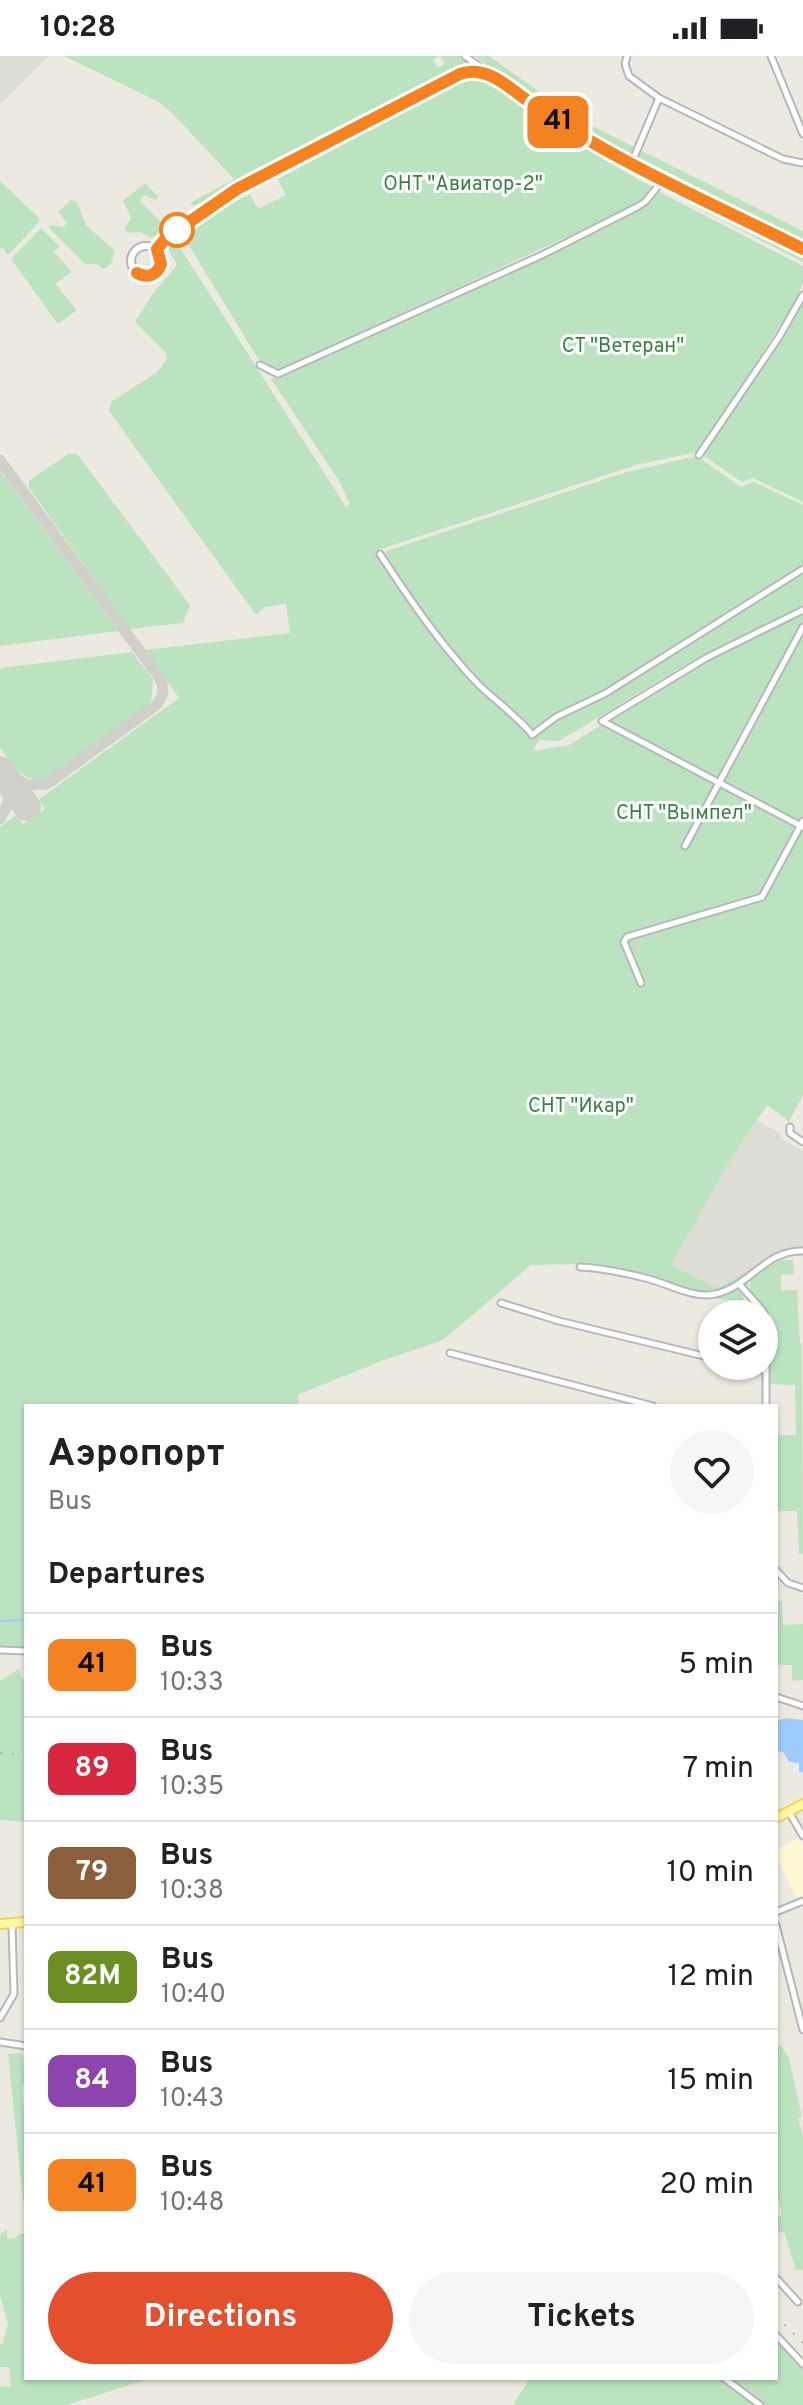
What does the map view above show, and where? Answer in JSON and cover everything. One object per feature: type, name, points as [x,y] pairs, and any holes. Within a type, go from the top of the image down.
[{"type":"main road","points":[[778,1818],[791,1815],[803,1804]]},
{"type":"main road","points":[[0,1924],[24,1922]]},
{"type":"street","points":[[465,56],[569,129],[803,249]]},
{"type":"street","points":[[627,56],[625,64],[629,76],[659,98],[783,159],[803,163]]},
{"type":"street","points":[[771,56],[803,134]]},
{"type":"street","points":[[157,249],[166,238],[198,214],[272,170],[460,74],[473,70],[492,76]]},
{"type":"street","points":[[632,162],[659,98]]},
{"type":"street","points":[[260,365],[276,374],[286,371],[542,255],[637,207],[664,179]]},
{"type":"street","points":[[147,245],[157,249],[161,258],[160,268],[152,275],[137,273],[131,260],[134,251],[147,245]]},
{"type":"street","points":[[699,455],[779,337],[803,295]]},
{"type":"street","points":[[380,554],[428,627],[475,681],[514,718],[527,726],[532,735],[556,717],[606,693],[803,569]]},
{"type":"street","points":[[641,983],[624,942],[627,937],[762,897],[802,825],[602,721],[706,658],[803,610]]},
{"type":"street","points":[[685,846],[803,627]]},
{"type":"street","points":[[790,1127],[790,1133],[803,1142]]},
{"type":"street","points":[[580,1267],[633,1275],[712,1295],[740,1285],[745,1276],[772,1259],[803,1251]]},
{"type":"street","points":[[740,1285],[753,1300]]},
{"type":"street","points":[[501,1303],[559,1321],[698,1355]]},
{"type":"street","points":[[450,1353],[645,1404]]},
{"type":"street","points":[[766,1380],[766,1404]]},
{"type":"street","points":[[778,1572],[788,1583],[803,1588]]},
{"type":"street","points":[[0,1650],[24,1651]]},
{"type":"street","points":[[778,1698],[803,1706]]},
{"type":"street","points":[[791,1815],[803,1819]]},
{"type":"street","points":[[791,1815],[803,1836]]},
{"type":"street","points":[[778,1911],[803,1901]]},
{"type":"street","points":[[0,2018],[14,1994],[12,1923]]},
{"type":"street","points":[[778,1933],[803,2030]]},
{"type":"street","points":[[0,2042],[24,2046]]},
{"type":"street","points":[[778,2280],[798,2302]]},
{"type":"street","points":[[778,2337],[803,2364]]},
{"type":"street","points":[[727,2380],[760,2405]]},
{"type":"shaded area","points":[[0,56],[49,56],[0,105]]},
{"type":"shaded area","points":[[757,1120],[803,1151],[803,1249],[777,1254],[717,1288],[671,1265],[731,1159]]},
{"type":"shaded area","points":[[800,1838],[803,1844],[803,1895],[796,1898],[778,1861],[778,1848]]},
{"type":"green space","points":[[64,56],[439,56],[433,60],[438,68],[445,64],[441,56],[461,56],[466,62],[194,206],[190,203],[234,179],[157,101]]},
{"type":"green space","points":[[474,56],[489,56],[576,118],[803,231],[803,241],[569,122]]},
{"type":"green space","name":"ОНТ \"Авиатор-2\"","points":[[460,78],[482,78],[557,128],[803,256],[803,262],[602,159],[654,188],[643,201],[632,207],[268,375],[185,239],[191,224],[250,194],[258,209],[286,195],[278,179],[352,140],[279,177],[276,173]]},
{"type":"green space","points":[[0,181],[38,217],[39,222],[8,255],[3,248],[0,249]]},
{"type":"green space","points":[[145,183],[158,196],[156,200],[144,195],[140,201],[162,223],[160,234],[151,238],[140,232],[128,233],[124,230],[131,218],[123,201]]},
{"type":"green space","points":[[659,192],[803,266],[803,283],[793,306],[697,452],[636,465],[378,550],[384,556],[387,551],[627,472],[697,456],[741,487],[754,482],[803,505],[803,606],[695,659],[559,741],[539,740],[533,751],[569,745],[701,663],[803,612],[803,1095],[789,1122],[767,1105],[731,1159],[671,1265],[717,1288],[756,1266],[749,1275],[748,1286],[741,1287],[744,1300],[708,1298],[682,1292],[644,1276],[613,1268],[584,1264],[531,1265],[443,1340],[299,1394],[298,1404],[24,1404],[24,1647],[0,1647],[0,827],[16,815],[23,824],[45,809],[39,799],[179,698],[145,650],[290,633],[286,604],[265,607],[256,615],[109,411],[111,402],[156,373],[167,359],[165,352],[135,322],[154,292],[177,265],[166,245],[174,242],[180,248],[346,507],[350,504],[338,479],[271,379],[641,208]]},
{"type":"green space","points":[[71,200],[77,203],[86,225],[115,251],[111,264],[104,269],[96,264],[85,264],[49,228],[51,225],[63,227],[67,223],[58,212]]},
{"type":"green space","points":[[41,228],[60,247],[53,251],[72,272],[55,284],[77,310],[58,324],[11,259]]},
{"type":"green space","points":[[803,297],[803,502],[753,478],[742,482],[701,454]]},
{"type":"green space","points":[[68,454],[77,454],[190,605],[183,623],[130,629],[29,488],[29,481]]},
{"type":"green space","points":[[0,470],[118,631],[0,646]]},
{"type":"green space","points":[[132,652],[153,680],[151,705],[54,776],[39,780],[28,778],[16,770],[0,748],[0,668]]},
{"type":"green space","points":[[781,1260],[793,1260],[794,1274],[781,1275],[781,1290],[797,1290],[802,1344],[803,1554],[799,1554],[797,1511],[778,1511],[778,1435],[796,1435],[795,1385],[767,1384],[767,1380],[778,1380],[778,1300],[757,1300],[750,1292],[750,1277]]},
{"type":"green space","points":[[778,1601],[782,1601],[783,1625],[803,1624],[803,1680],[792,1681],[792,1665],[778,1665]]},
{"type":"green space","points":[[19,1669],[24,1680],[24,1822],[0,1820],[0,1681]]},
{"type":"green space","points":[[778,2046],[789,2058],[802,2117],[798,2118],[803,2135],[803,2270],[796,2270],[784,2232],[779,2233],[778,2216],[782,2215],[778,2198]]},
{"type":"green space","points":[[22,2053],[24,2068],[24,2209],[8,2054]]},
{"type":"green space","points":[[7,2229],[7,2239],[24,2234],[24,2380],[145,2380],[67,2405],[0,2405],[0,2387],[11,2386],[9,2367],[0,2367],[0,2344],[8,2324],[0,2296],[0,2235]]},
{"type":"green space","points":[[778,2339],[803,2366],[803,2405],[513,2405],[529,2380],[778,2380]]},
{"type":"water","points":[[778,1720],[803,1720],[803,1773],[799,1771],[799,1763],[789,1762],[784,1753],[778,1751]]},
{"type":"waterway","points":[[0,1621],[24,1620]]},
{"type":"taxiway","points":[[0,460],[158,676],[163,691],[155,706],[47,784],[27,785],[1,771]]},
{"type":"taxiway","points":[[0,819],[8,803],[9,783]]},
{"type":"runway","points":[[0,770],[27,807]]},
{"type":"railway","points":[[0,1753],[24,1755]]},
{"type":"railway","points":[[778,2318],[803,2343]]},
{"type":"bus line","name":"41","points":[[137,273],[147,276],[156,272],[161,264],[157,249],[166,238],[237,189],[473,70],[492,76],[589,140],[803,249]]},
{"type":"park label","name":"СТ \"Ветеран\"","points":[[623,347]]},
{"type":"park label","name":"СНТ \"Вымпел\"","points":[[684,814]]},
{"type":"park label","name":"СНТ \"Икар\"","points":[[581,1107]]}]
